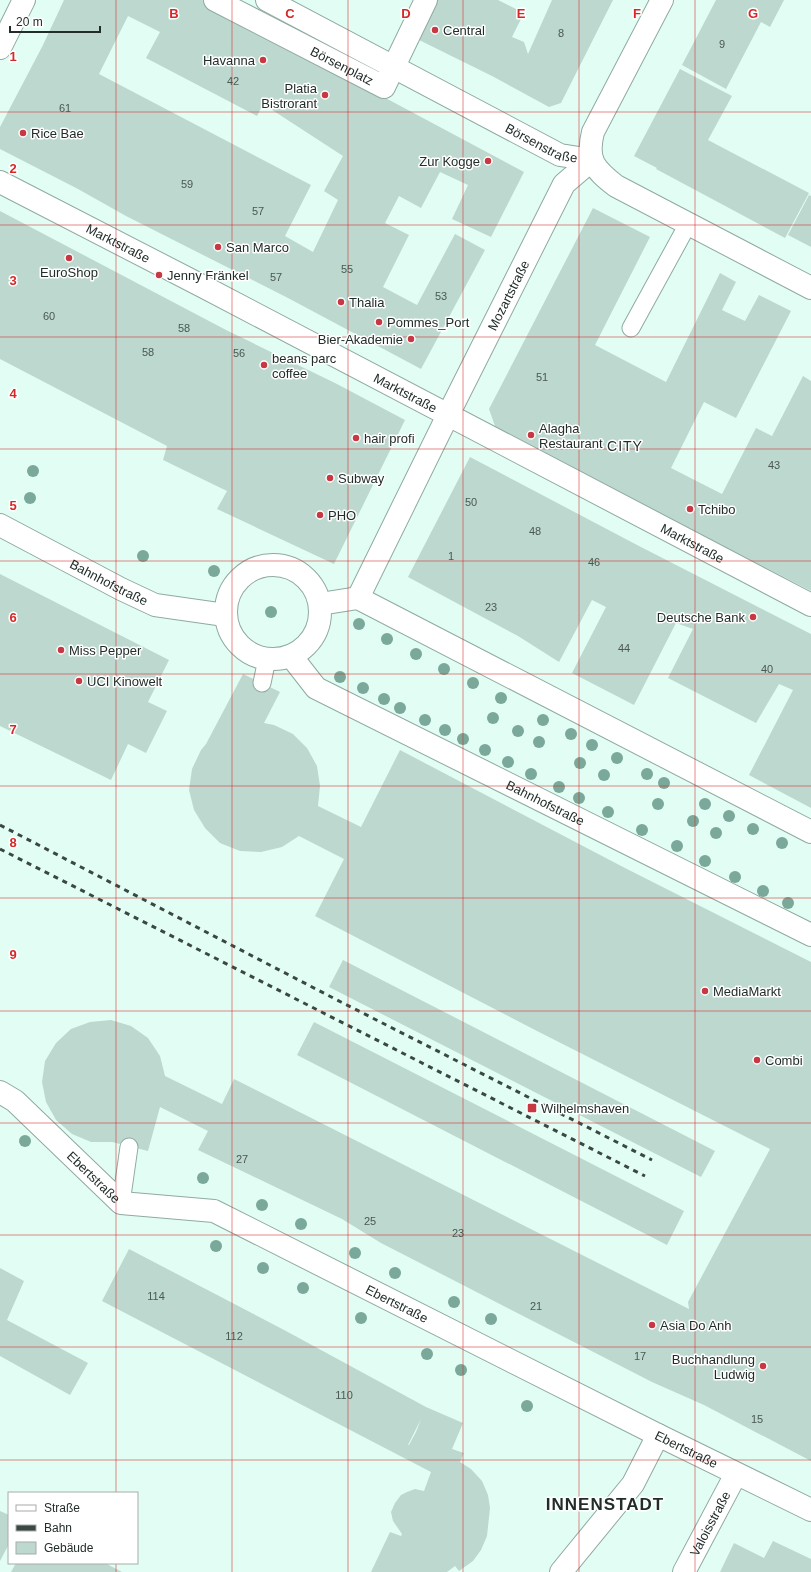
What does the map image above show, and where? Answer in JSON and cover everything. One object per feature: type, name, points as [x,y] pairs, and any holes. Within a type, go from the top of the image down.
[{"type":"street","points":[[0,48],[24,0]]},
{"type":"street","name":"Börsenplatz","points":[[215,0],[384,87],[426,0]]},
{"type":"street","name":"Börsenstraße","points":[[267,0],[560,155],[592,160],[601,174],[616,186],[811,288]]},
{"type":"street","points":[[592,160],[590,146],[593,132],[662,0]]},
{"type":"street","name":"Mozartstraße","points":[[358,598],[564,184],[592,160]]},
{"type":"street","name":"Marktstraße","points":[[0,182],[204,287],[811,605]]},
{"type":"street","name":"Bahnhofstraße","points":[[0,525],[121,589],[155,604],[226,615]]},
{"type":"street","points":[[273,564],[295,569],[313,586],[320,604],[320,621],[316,634],[306,647],[291,656],[276,660],[257,657],[236,643],[229,629],[226,615],[226,600],[237,580],[255,568],[273,564]]},
{"type":"street","points":[[320,604],[358,598],[811,832]]},
{"type":"street","name":"Bahnhofstraße","points":[[291,656],[316,688],[811,935]]},
{"type":"street","name":"Ebertstraße","points":[[0,1092],[15,1101],[121,1204],[214,1211],[658,1435],[811,1510]]},
{"type":"street","points":[[561,1572],[633,1484],[658,1435]]},
{"type":"street","name":"Valoisstraße","points":[[684,1572],[736,1474]]},
{"type":"lane","points":[[631,328],[688,224]]},
{"type":"lane","points":[[262,683],[267,659]]},
{"type":"lane","points":[[121,1204],[129,1147]]},
{"type":"building","points":[[64,0],[202,0],[524,172],[491,237],[452,219],[468,185],[440,172],[421,208],[399,196],[385,223],[409,235],[383,287],[417,305],[455,234],[485,250],[421,369],[288,298],[126,216],[78,189],[0,149],[0,127],[43,45]],"holes":[[[128,16],[160,32],[146,58],[257,116],[263,104],[343,156],[324,191],[338,200],[313,252],[285,236],[311,185],[99,74]]]},
{"type":"building","points":[[429,0],[498,0],[524,13],[512,37],[524,42],[528,54],[552,0],[613,0],[561,103],[549,107],[492,76],[411,36]]},
{"type":"building","points":[[716,0],[784,0],[770,27],[761,22],[726,89],[682,65]]},
{"type":"building","points":[[680,69],[732,96],[708,140],[809,193],[785,238],[634,156]]},
{"type":"building","points":[[809,195],[811,196],[811,247],[788,235]]},
{"type":"building","points":[[593,208],[650,237],[595,345],[666,382],[720,273],[736,282],[722,310],[745,321],[759,295],[791,311],[736,418],[704,402],[671,468],[722,494],[756,428],[772,436],[803,376],[811,381],[811,591],[496,429],[489,409]]},
{"type":"building","points":[[0,211],[228,331],[335,383],[405,420],[334,564],[217,509],[227,491],[163,460],[167,446],[0,359]]},
{"type":"building","points":[[470,457],[811,634],[811,808],[749,775],[793,690],[779,684],[756,723],[668,678],[693,629],[676,623],[634,705],[572,673],[606,607],[592,600],[559,662],[518,636],[408,577]]},
{"type":"building","name":"UCI Kinowelt","points":[[0,574],[169,660],[148,702],[167,711],[146,753],[128,744],[111,780],[0,726]]},
{"type":"building","points":[[243,674],[280,692],[264,723],[274,725],[293,734],[307,748],[317,766],[320,786],[318,806],[361,827],[400,750],[625,868],[811,962],[811,1461],[704,1405],[652,1382],[381,1243],[342,1219],[198,1150],[208,1131],[160,1107],[148,1151],[112,1142],[91,1142],[72,1134],[56,1120],[46,1102],[42,1082],[45,1061],[56,1043],[71,1029],[90,1022],[111,1020],[131,1026],[148,1038],[160,1056],[165,1076],[222,1104],[234,1079],[689,1309],[688,1302],[770,1149],[315,916],[344,859],[299,836],[282,847],[261,852],[240,851],[220,843],[205,828],[194,810],[189,790],[192,769]]},
{"type":"building","points":[[343,960],[715,1151],[701,1177],[329,987]]},
{"type":"building","points":[[314,1022],[684,1211],[667,1245],[297,1055]]},
{"type":"building","points":[[129,1249],[286,1331],[426,1407],[463,1423],[452,1449],[464,1453],[460,1462],[471,1469],[482,1481],[488,1495],[490,1508],[487,1536],[481,1550],[473,1561],[459,1571],[455,1566],[447,1572],[371,1572],[390,1532],[401,1536],[402,1534],[393,1521],[391,1512],[395,1503],[401,1495],[407,1492],[415,1489],[424,1491],[431,1472],[102,1301]],"holes":[[[421,1419],[409,1445],[408,1445]]]},
{"type":"building","points":[[0,1268],[24,1281],[7,1320],[88,1363],[70,1395],[0,1356]]},
{"type":"building","points":[[0,1511],[8,1515],[8,1546],[0,1561]]},
{"type":"building","points":[[773,1541],[811,1559],[811,1572],[720,1572],[734,1543],[764,1558]]},
{"type":"building","points":[[15,1564],[107,1564],[122,1572],[11,1572]]},
{"type":"railway","points":[[0,825],[341,1002],[652,1160]]},
{"type":"railway","points":[[0,849],[645,1176]]},
{"type":"place","name":"Central","points":[[435,30]]},
{"type":"place","name":"Havanna","points":[[263,60]]},
{"type":"place","name":"Platia Bistrorant","points":[[325,95]]},
{"type":"place","name":"Rice Bae","points":[[23,133]]},
{"type":"place","name":"Zur Kogge","points":[[488,161]]},
{"type":"place","name":"San Marco","points":[[218,247]]},
{"type":"place","name":"EuroShop","points":[[69,258]]},
{"type":"place","name":"Jenny Fränkel","points":[[159,275]]},
{"type":"place","name":"Thalia","points":[[341,302]]},
{"type":"place","name":"Pommes_Port","points":[[379,322]]},
{"type":"place","name":"Bier-Akademie","points":[[411,339]]},
{"type":"place","name":"beans parc coffee","points":[[264,365]]},
{"type":"place","name":"Alagha Restaurant","points":[[531,435]]},
{"type":"place","name":"hair profi","points":[[356,438]]},
{"type":"place","name":"Subway","points":[[330,478]]},
{"type":"place","name":"Tchibo","points":[[690,509]]},
{"type":"place","name":"PHO","points":[[320,515]]},
{"type":"place","name":"Deutsche Bank","points":[[753,617]]},
{"type":"place","name":"Miss Pepper","points":[[61,650]]},
{"type":"place","name":"UCI Kinowelt","points":[[79,681]]},
{"type":"place","name":"MediaMarkt","points":[[705,991]]},
{"type":"place","name":"Combi","points":[[757,1060]]},
{"type":"place","name":"Wilhelmshaven","points":[[532,1108]]},
{"type":"place","name":"Asia Do Anh","points":[[652,1325]]},
{"type":"place","name":"Buchhandlung Ludwig","points":[[763,1366]]},
{"type":"district","name":"CITY","points":[[625,446]]},
{"type":"district","name":"INNENSTADT","points":[[605,1504]]}]
